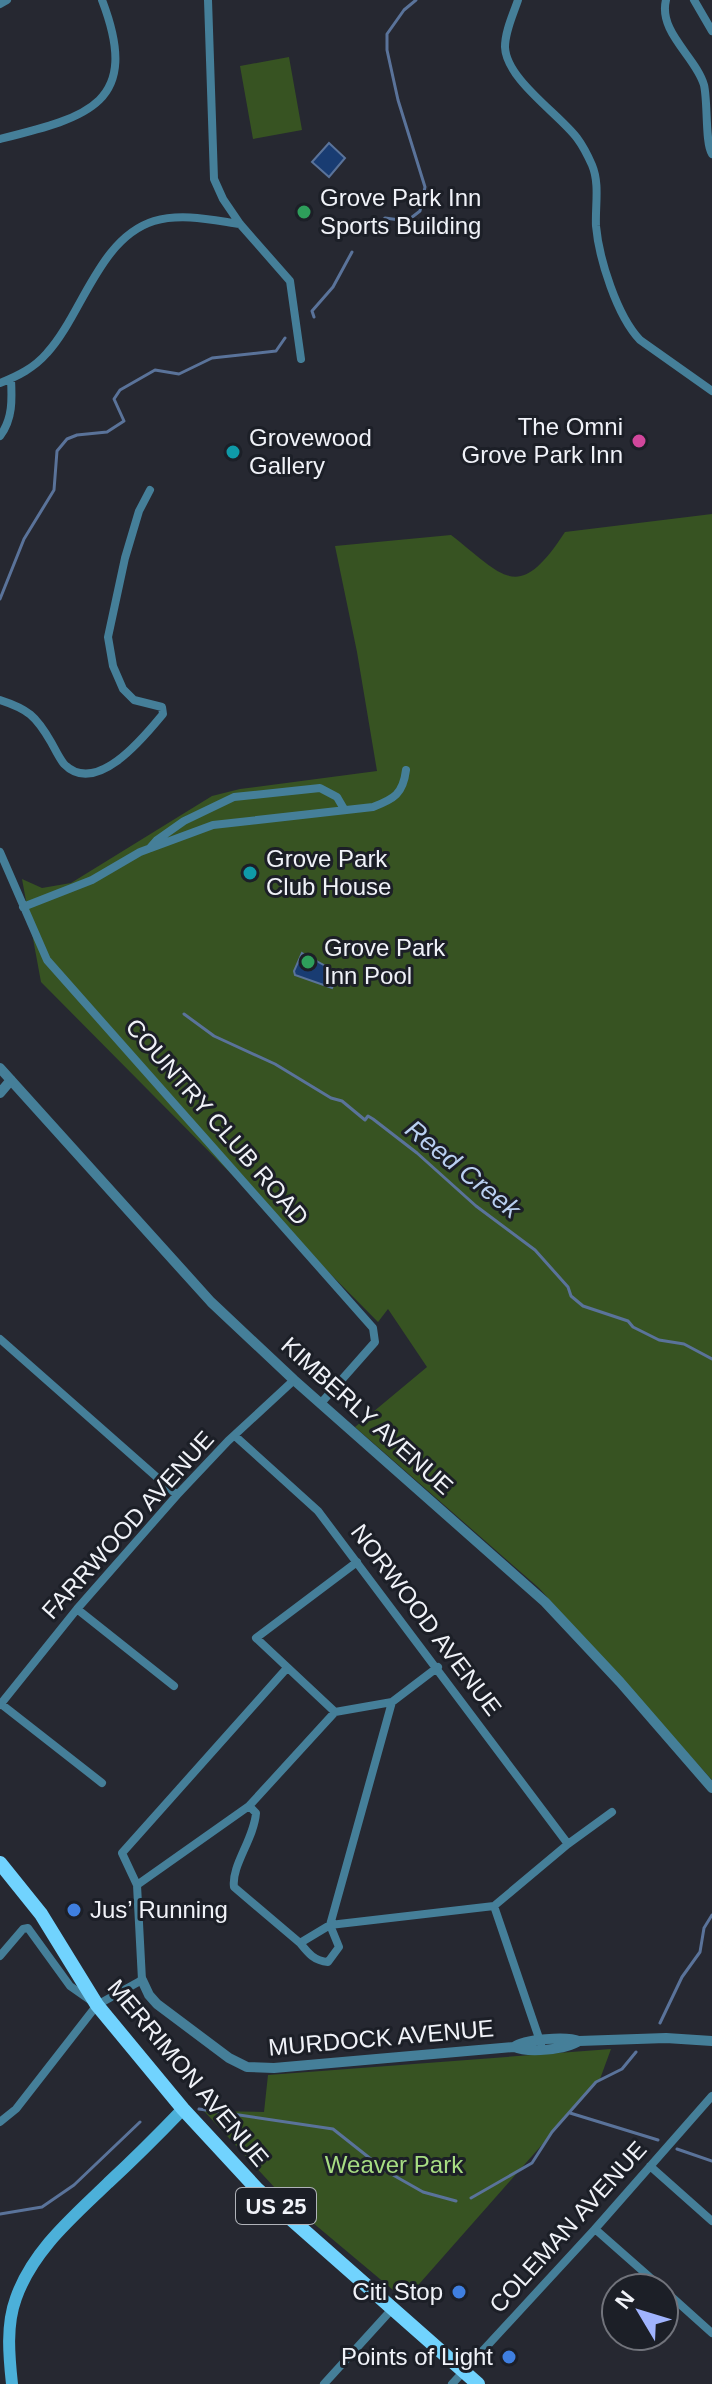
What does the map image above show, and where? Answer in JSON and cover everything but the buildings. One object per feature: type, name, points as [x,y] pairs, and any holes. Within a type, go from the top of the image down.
[{"type":"main road","name":"MERRIMON AVENUE","points":[[0,1863],[41,1914],[97,2005],[183,2109],[257,2189],[478,2384]]},
{"type":"main road","points":[[12,2384],[9,2344],[12,2311],[33,2264],[56,2234],[183,2109]]},
{"type":"street","points":[[0,4],[7,0]]},
{"type":"street","points":[[0,139],[87,111],[105,94],[117,63],[116,44],[102,0]]},
{"type":"street","points":[[208,0],[214,179],[240,224],[290,281],[301,359]]},
{"type":"street","points":[[518,0],[505,51],[526,87],[577,138],[593,168],[597,195],[596,227],[603,261],[622,313],[640,340],[712,391]]},
{"type":"street","points":[[666,0],[668,25],[703,83],[709,116],[708,149],[712,154]]},
{"type":"street","points":[[694,0],[712,31]]},
{"type":"street","points":[[0,383],[33,367],[49,351],[108,256],[136,230],[154,221],[185,217],[240,224]]},
{"type":"street","points":[[0,436],[7,427],[12,405],[11,379]]},
{"type":"street","points":[[0,700],[24,708],[44,731],[64,765],[81,772],[98,773],[121,759],[163,714],[162,707],[134,700],[123,689],[113,666],[108,637],[125,558],[139,511],[150,490]]},
{"type":"street","points":[[23,907],[92,880],[150,849],[213,825],[373,807],[400,794],[406,770]]},
{"type":"street","points":[[150,849],[157,840],[184,821],[234,797],[320,788],[337,797],[344,809]]},
{"type":"street","name":"COUNTRY CLUB ROAD","points":[[0,852],[47,960],[373,1328],[375,1342],[322,1402]]},
{"type":"street","name":"KIMBERLY AVENUE","points":[[0,1068],[211,1302],[294,1380],[545,1602],[712,1788]]},
{"type":"street","points":[[0,1093],[11,1080]]},
{"type":"street","points":[[0,1339],[177,1495]]},
{"type":"street","name":"FARRWOOD AVENUE","points":[[0,1705],[77,1609],[177,1495],[294,1380]]},
{"type":"street","name":"NORWOOD AVENUE","points":[[235,1436],[318,1511],[568,1844]]},
{"type":"street","points":[[335,1712],[256,1638],[357,1562]]},
{"type":"street","points":[[77,1609],[174,1686]]},
{"type":"street","points":[[137,1885],[249,1806],[335,1712],[392,1702],[438,1667]]},
{"type":"street","points":[[0,2122],[16,2109],[97,2005],[142,1980],[137,1885],[122,1853],[287,1668]]},
{"type":"street","points":[[249,1806],[256,1813],[255,1830],[235,1873],[234,1887],[310,1955],[328,1962],[339,1947],[330,1925],[392,1702]]},
{"type":"street","points":[[0,1705],[102,1783]]},
{"type":"street","points":[[300,1943],[330,1925],[494,1906],[612,1812]]},
{"type":"street","points":[[494,1906],[541,2044]]},
{"type":"street","points":[[0,1956],[23,1929],[28,1928],[70,1986],[97,2005]]},
{"type":"street","name":"MURDOCK AVENUE","points":[[142,1980],[157,2004],[229,2058],[247,2067],[274,2068],[514,2047],[518,2043],[541,2044],[571,2038],[579,2041],[666,2038],[712,2041]]},
{"type":"street","name":"COLEMAN AVENUE","points":[[452,2384],[712,2096]]},
{"type":"street","points":[[650,2166],[712,2221]]},
{"type":"street","points":[[595,2229],[644,2272]]},
{"type":"street","points":[[680,2304],[712,2333]]},
{"type":"street","points":[[324,2384],[393,2308]]},
{"type":"green space","points":[[289,57],[302,130],[253,139],[240,66]]},
{"type":"green space","points":[[712,514],[712,1780],[539,1588],[355,1427],[427,1367],[388,1309],[378,1322],[41,982],[22,879],[42,888],[71,883],[212,796],[240,789],[377,771],[335,546],[451,535],[498,571],[523,576],[549,555],[565,532]]},
{"type":"green space","name":"Weaver Park","points":[[611,2049],[600,2079],[405,2300],[288,2202],[204,2111],[264,2112],[268,2075]]},
{"type":"water","points":[[329,143],[345,158],[329,177],[312,162]]},
{"type":"water","name":"Grove Park Inn Pool","points":[[302,953],[338,973],[332,988],[295,975]]},
{"type":"waterway","points":[[376,229],[385,218],[407,221],[420,211],[425,187],[398,100],[387,50],[387,34],[404,10],[416,0]]},
{"type":"waterway","points":[[314,317],[312,311],[333,287],[352,252]]},
{"type":"waterway","points":[[0,599],[24,539],[54,490],[57,451],[67,439],[107,432],[124,421],[114,399],[120,390],[155,370],[179,374],[212,358],[276,351],[285,338]]},
{"type":"waterway","name":"Reed Creek","points":[[184,1014],[214,1036],[275,1064],[331,1098],[342,1101],[365,1120],[368,1116],[373,1119],[417,1153],[476,1206],[535,1250],[568,1287],[571,1296],[583,1306],[628,1321],[633,1327],[659,1340],[684,1344],[712,1359]]},
{"type":"waterway","name":"Reed Creek","points":[[660,2023],[682,1977],[700,1952],[704,1928],[712,1915]]},
{"type":"waterway","name":"Reed Creek","points":[[471,2198],[532,2163],[552,2132],[596,2082],[622,2069],[636,2052]]},
{"type":"waterway","name":"Reed Creek","points":[[199,2109],[333,2129],[386,2171],[423,2192],[456,2201]]},
{"type":"waterway","points":[[570,2113],[658,2140]]},
{"type":"waterway","name":"Reed Creek","points":[[0,2214],[42,2207],[74,2185],[140,2122]]},
{"type":"waterway","points":[[677,2149],[712,2161]]},
{"type":"place","name":"Grove Park Inn Sports Building","points":[[304,212]]},
{"type":"place","name":"The Omni Grove Park Inn","points":[[639,441]]},
{"type":"place","name":"Grovewood Gallery","points":[[233,452]]},
{"type":"place","name":"Grove Park Club House","points":[[250,873]]},
{"type":"place","name":"Grove Park Inn Pool","points":[[308,962]]},
{"type":"place","name":"Jus’ Running","points":[[74,1910]]},
{"type":"place","name":"Citi Stop","points":[[459,2292]]},
{"type":"place","name":"Points of Light","points":[[509,2357]]}]
